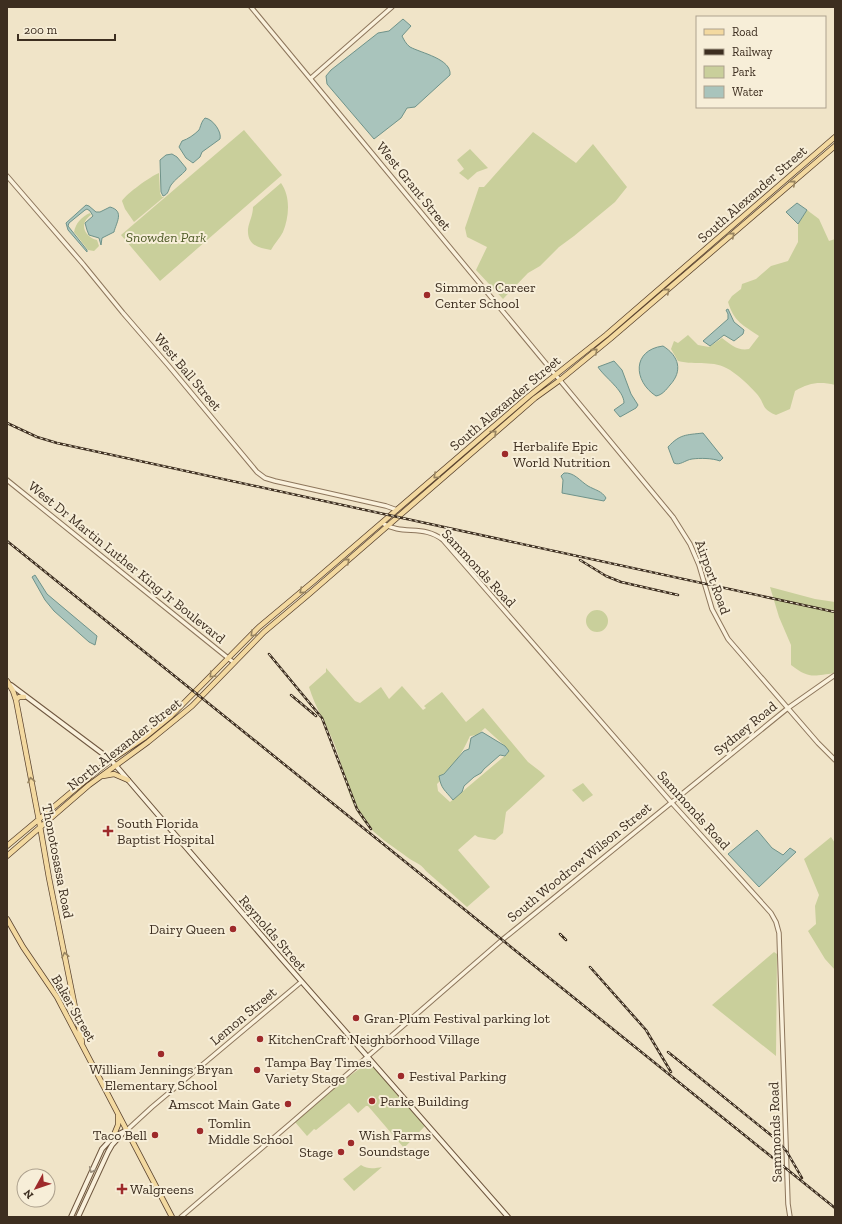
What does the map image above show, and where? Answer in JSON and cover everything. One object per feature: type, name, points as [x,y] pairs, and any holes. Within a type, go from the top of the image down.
[{"type":"main road","name":"South Alexander Street","points":[[196,692],[259,627],[517,406],[647,300],[835,138]]},
{"type":"main road","name":"South Alexander Street","points":[[200,696],[264,632],[521,410],[560,380],[652,304],[835,146]]},
{"type":"main road","points":[[647,300],[652,304]]},
{"type":"main road","points":[[517,406],[521,410]]},
{"type":"main road","points":[[479,439],[483,443]]},
{"type":"main road","points":[[446,466],[450,471]]},
{"type":"main road","name":"Reynolds Street","points":[[7,681],[24,697],[111,760],[301,982],[508,1217]]},
{"type":"main road","name":"Thonotosassa Road","points":[[11,685],[16,700],[49,878],[82,1042]]},
{"type":"main road","name":"North Alexander Street","points":[[7,846],[38,818],[111,760],[154,730],[177,711],[196,692]]},
{"type":"main road","name":"North Alexander Street","points":[[7,856],[40,826],[98,778],[157,735],[200,696]]},
{"type":"main road","points":[[16,700],[19,697],[24,697]]},
{"type":"main road","points":[[98,778],[114,774],[128,780]]},
{"type":"main road","name":"Baker Street","points":[[7,919],[23,947],[58,997],[172,1217]]},
{"type":"main road","points":[[71,1217],[104,1147],[113,1137],[118,1125],[118,1113]]},
{"type":"main road","points":[[113,1137],[127,1130]]},
{"type":"main road","points":[[78,1217],[112,1144],[127,1130]]},
{"type":"main road","points":[[104,1147],[112,1144]]},
{"type":"main road","points":[[104,1147],[104,1160]]},
{"type":"street","name":"West Grant Street","points":[[251,7],[560,380]]},
{"type":"street","points":[[310,78],[392,7]]},
{"type":"street","name":"West Ball Street","points":[[7,176],[83,264],[257,472],[265,478],[275,481],[391,507],[397,510]]},
{"type":"street","name":"Airport Road","points":[[560,380],[659,499],[683,531],[699,565],[710,603],[719,624],[728,639],[818,743],[835,760]]},
{"type":"street","name":"West Dr Martin Luther King Jr Boulevard","points":[[7,480],[233,662]]},
{"type":"street","name":"Sammonds Road","points":[[382,523],[393,529],[432,533],[443,540],[671,802],[771,913],[779,933],[788,1204],[790,1217]]},
{"type":"street","name":"Sydney Road","points":[[671,802],[788,708],[835,676]]},
{"type":"street","name":"South Woodrow Wilson Street","points":[[181,1217],[502,940],[671,802]]},
{"type":"street","name":"Lemon Street","points":[[127,1130],[152,1107],[301,982]]},
{"type":"green space","name":"Snowden Park","points":[[244,130],[282,175],[160,281],[121,235]]},
{"type":"green space","points":[[533,132],[576,163],[593,144],[627,187],[615,202],[559,247],[540,266],[528,273],[503,299],[476,270],[487,247],[467,237],[465,228],[479,187],[484,187]]},
{"type":"green space","points":[[470,149],[488,168],[477,172],[468,180],[459,173],[464,169],[457,160]]},
{"type":"green space","points":[[159,173],[160,193],[162,197],[164,197],[134,222],[125,209],[122,201],[128,194]]},
{"type":"green space","points":[[281,183],[288,201],[288,214],[283,232],[271,250],[258,247],[251,242],[248,234],[253,207]]},
{"type":"green space","points":[[807,210],[819,219],[829,241],[835,239],[835,385],[819,383],[800,388],[795,391],[790,409],[776,415],[765,408],[753,390],[730,370],[717,365],[678,361],[671,349],[674,341],[678,343],[688,335],[698,345],[709,347],[722,338],[738,348],[749,349],[759,336],[736,319],[728,302],[732,296],[741,289],[742,284],[756,279],[771,266],[788,261],[798,242],[798,224]]},
{"type":"green space","points":[[90,213],[91,215],[85,222],[84,226],[86,233],[97,240],[99,246],[94,251],[88,250],[74,232],[79,221]]},
{"type":"green space","points":[[770,587],[815,599],[835,602],[835,673],[812,675],[802,673],[791,665],[791,645],[779,617]]},
{"type":"green space","points":[[593,610],[601,610],[608,617],[608,625],[601,632],[593,632],[586,625],[586,617]]},
{"type":"green space","points":[[326,668],[355,701],[360,703],[381,687],[389,699],[402,686],[423,710],[426,708],[424,706],[442,692],[466,722],[483,708],[528,762],[545,776],[506,812],[503,833],[495,840],[478,837],[475,835],[458,850],[490,887],[467,907],[421,866],[375,833],[356,810],[351,799],[334,743],[314,702],[309,687],[326,672]],"holes":[[[485,728],[507,749],[507,754],[450,802],[438,791],[437,784],[440,781],[439,776],[444,774],[453,765],[470,736],[477,735]]]},
{"type":"green space","points":[[583,783],[593,795],[583,802],[572,790]]},
{"type":"green space","points":[[831,837],[835,843],[835,970],[825,959],[808,931],[816,924],[815,906],[819,895],[804,859]]},
{"type":"green space","points":[[774,952],[777,954],[776,1056],[712,1005]]},
{"type":"green space","points":[[369,1062],[425,1126],[404,1148],[368,1106],[358,1113],[349,1103],[307,1136],[295,1122],[337,1085]]},
{"type":"green space","points":[[361,1165],[369,1168],[382,1167],[354,1191],[343,1179]]},
{"type":"water","points":[[403,19],[411,26],[402,36],[407,45],[441,61],[449,69],[450,75],[415,107],[407,108],[401,118],[374,139],[327,84],[326,76],[331,70],[378,33],[389,31]]},
{"type":"water","points":[[205,118],[216,126],[220,133],[220,139],[202,152],[200,157],[193,163],[186,158],[179,147],[182,141],[191,137],[199,130]]},
{"type":"water","points":[[172,154],[177,157],[186,170],[163,196],[161,192],[160,160],[166,155]]},
{"type":"water","points":[[797,203],[807,210],[798,224],[786,212]]},
{"type":"water","points":[[86,205],[96,212],[100,212],[110,207],[115,209],[118,214],[118,221],[114,232],[102,238],[101,245],[99,238],[89,235],[87,230],[85,223],[93,216],[90,211],[87,209],[85,210],[69,223],[68,226],[87,252],[68,230],[66,223]]},
{"type":"water","points":[[728,309],[734,322],[744,330],[743,334],[734,341],[724,335],[710,346],[703,341],[728,319],[726,310]]},
{"type":"water","points":[[663,346],[673,354],[676,359],[678,369],[674,380],[662,393],[656,396],[648,390],[643,382],[639,367],[641,360],[646,353]]},
{"type":"water","points":[[614,361],[622,370],[631,394],[638,405],[636,408],[620,417],[614,410],[624,403],[621,393],[598,367]]},
{"type":"water","points":[[703,433],[723,458],[720,461],[699,458],[678,464],[674,463],[668,447],[680,437]]},
{"type":"water","points":[[564,473],[574,475],[588,486],[600,492],[606,498],[604,501],[562,493],[563,480],[561,476]]},
{"type":"water","points":[[35,575],[47,594],[97,636],[95,645],[89,642],[54,611],[45,600],[32,577]]},
{"type":"water","points":[[482,732],[505,746],[509,751],[505,756],[500,755],[481,773],[474,777],[464,786],[462,792],[453,800],[442,787],[439,776],[444,774],[464,751],[469,749],[471,738]]},
{"type":"water","points":[[757,830],[772,848],[783,855],[790,848],[796,852],[759,887],[728,854]]},
{"type":"railway","points":[[7,423],[37,437],[57,443],[835,612]]},
{"type":"railway","points":[[7,541],[835,1208]]},
{"type":"railway","points":[[580,560],[606,576],[621,582],[678,595]]},
{"type":"railway","points":[[269,654],[322,718],[357,809],[371,829]]},
{"type":"railway","points":[[291,695],[316,716]]},
{"type":"railway","points":[[560,934],[566,940]]},
{"type":"railway","points":[[590,967],[646,1030],[671,1072]]},
{"type":"railway","points":[[668,1052],[777,1140],[787,1152],[802,1178]]},
{"type":"place","name":"Simmons Career Center School","points":[[427,295]]},
{"type":"place","name":"Herbalife Epic World Nutrition","points":[[505,454]]},
{"type":"place","name":"South Florida Baptist Hospital","points":[[108,831]]},
{"type":"place","name":"Dairy Queen","points":[[233,929]]},
{"type":"place","name":"Gran-Plum Festival parking lot","points":[[356,1018]]},
{"type":"place","name":"KitchenCraft Neighborhood Village","points":[[260,1039]]},
{"type":"place","name":"William Jennings Bryan Elementary School","points":[[161,1054]]},
{"type":"place","name":"Tampa Bay Times Variety Stage","points":[[257,1070]]},
{"type":"place","name":"Festival Parking","points":[[401,1076]]},
{"type":"place","name":"Parke Building","points":[[372,1101]]},
{"type":"place","name":"Amscot Main Gate","points":[[288,1104]]},
{"type":"place","name":"Tomlin Middle School","points":[[200,1131]]},
{"type":"place","name":"Taco Bell","points":[[155,1135]]},
{"type":"place","name":"Wish Farms Soundstage","points":[[351,1143]]},
{"type":"place","name":"Stage","points":[[341,1152]]},
{"type":"place","name":"Walgreens","points":[[122,1189]]}]
